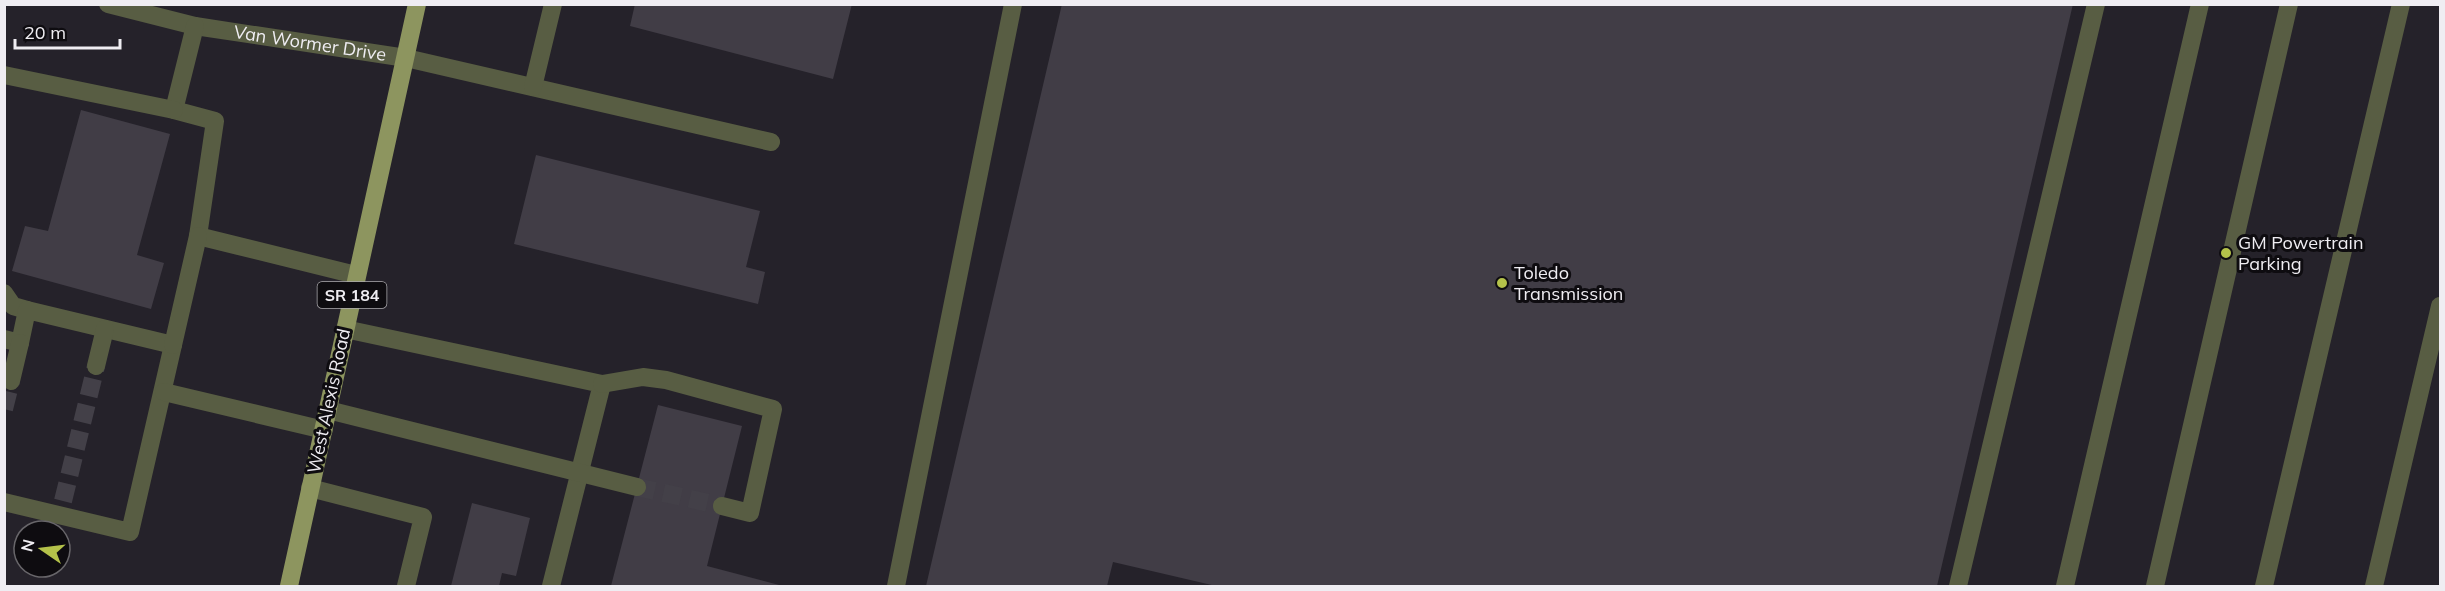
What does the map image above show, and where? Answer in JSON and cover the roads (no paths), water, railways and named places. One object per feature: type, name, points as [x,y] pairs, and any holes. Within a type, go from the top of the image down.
[{"type":"main road","name":"West Alexis Road","points":[[289,586],[417,4]]},
{"type":"street","name":"Van Wormer Drive","points":[[108,4],[195,26],[406,58],[771,142]]},
{"type":"street","points":[[533,87],[553,4]]},
{"type":"street","points":[[896,586],[1013,4]]},
{"type":"street","points":[[1958,586],[2096,4]]},
{"type":"street","points":[[2065,586],[2200,4]]},
{"type":"street","points":[[2155,586],[2289,4]]},
{"type":"street","points":[[2264,586],[2401,4]]},
{"type":"street","points":[[174,110],[195,26]]},
{"type":"street","points":[[4,75],[174,110],[215,121],[198,236],[130,532],[61,508],[4,502]]},
{"type":"street","points":[[198,236],[357,275]]},
{"type":"street","points":[[4,293],[13,306],[173,345]]},
{"type":"street","points":[[2374,586],[2440,306]]},
{"type":"street","points":[[11,381],[12,341],[27,310]]},
{"type":"street","points":[[96,366],[105,329]]},
{"type":"street","points":[[345,329],[602,384],[643,376],[666,380],[773,409],[750,513],[722,506]]},
{"type":"street","points":[[551,586],[602,384]]},
{"type":"street","points":[[164,392],[324,430]]},
{"type":"street","points":[[328,410],[637,487]]},
{"type":"street","points":[[310,488],[423,517],[406,586]]},
{"type":"tunnel","points":[[63,501],[96,366]]},
{"type":"tunnel","points":[[4,409],[11,381]]},
{"type":"tunnel","points":[[637,487],[722,506]]},
{"type":"place","name":"GM Powertrain Parking","points":[[2226,253]]},
{"type":"place","name":"Toledo Transmission","points":[[1502,283]]}]
